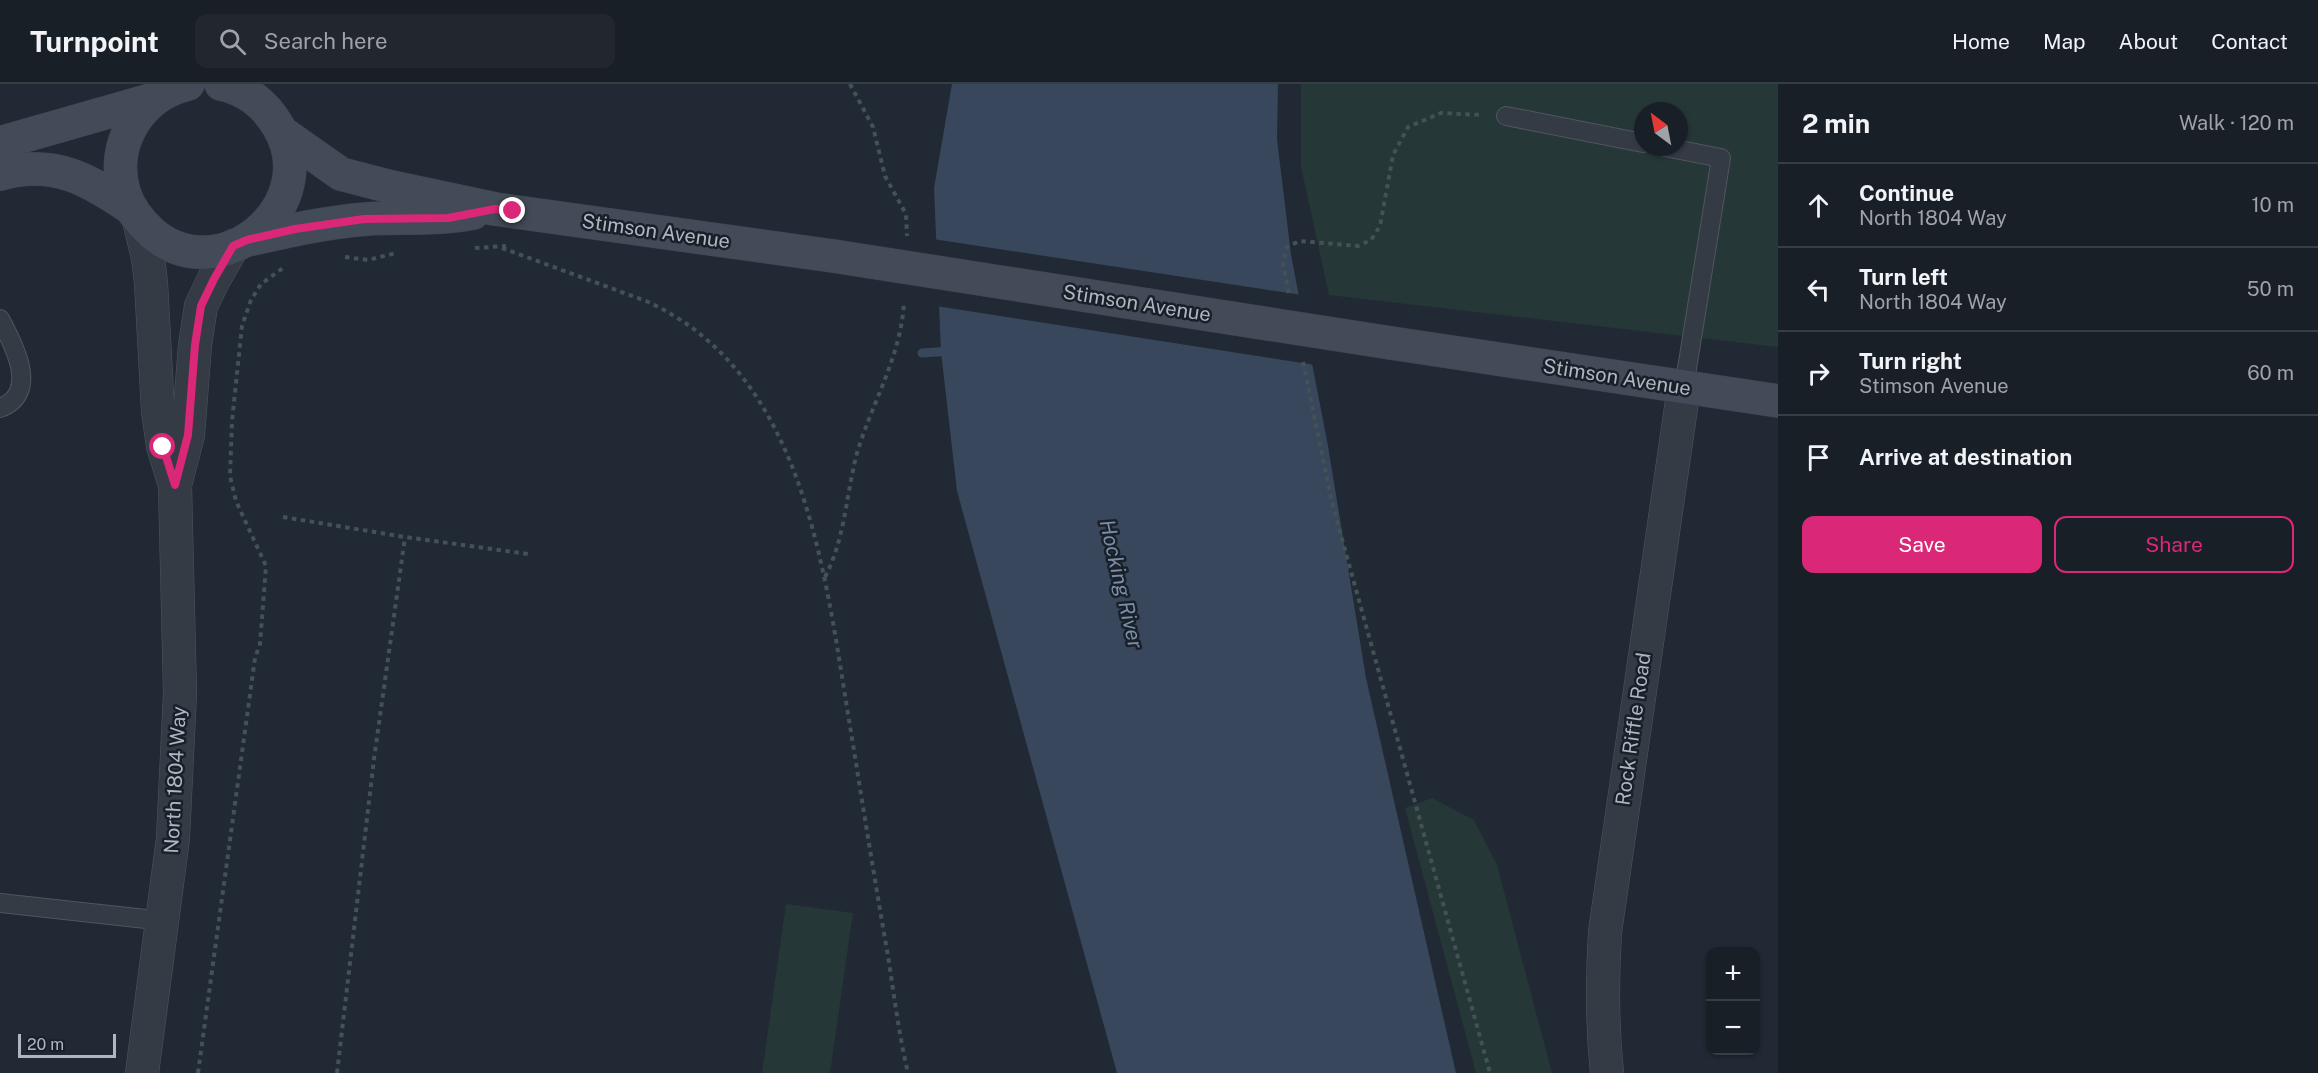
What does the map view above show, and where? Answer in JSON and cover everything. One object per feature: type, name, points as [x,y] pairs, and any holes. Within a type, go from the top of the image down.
[{"type":"main road","points":[[135,215],[122,186],[120,166],[123,147],[134,120],[154,99],[167,91],[188,84]]},
{"type":"main road","points":[[221,84],[239,89],[271,113],[284,135],[290,164],[285,194],[274,216],[240,243]]},
{"type":"main road","points":[[0,143],[154,99]]},
{"type":"main road","name":"Stimson Avenue","points":[[284,135],[326,166],[351,178],[495,209],[834,256],[1778,401]]},
{"type":"main road","name":"Stimson Avenue","points":[[0,174],[16,170],[47,168],[69,174],[102,188],[157,237],[177,247],[201,252],[225,249],[295,229],[364,219],[448,218],[495,209]]},
{"type":"street","name":"North 1804 Way","points":[[135,215],[148,258],[161,435],[175,485],[180,693],[174,826],[164,921],[142,1073]]},
{"type":"street","name":"North 1804 Way","points":[[175,485],[188,435],[195,345],[201,306],[214,279],[240,243]]},
{"type":"street","name":"Rock Riffle Road","points":[[1607,1073],[1601,991],[1605,932],[1684,387]]},
{"type":"lane","points":[[1506,116],[1634,141]]},
{"type":"lane","points":[[1684,387],[1721,158],[1688,152]]},
{"type":"lane","points":[[0,319],[16,348],[21,382],[17,397],[8,405],[0,408]]},
{"type":"lane","points":[[0,903],[164,921]]},
{"type":"path","points":[[850,84],[873,127],[885,176],[906,214],[907,247]]},
{"type":"path","points":[[1290,298],[1283,264],[1286,248],[1299,241],[1358,246],[1371,240],[1380,226],[1392,155],[1408,127],[1441,113],[1506,116]]},
{"type":"path","points":[[470,248],[500,247],[666,310],[699,331],[737,370],[770,421],[802,491],[825,578],[908,1073]]},
{"type":"path","points":[[339,256],[368,261],[404,251]]},
{"type":"path","points":[[198,1073],[255,658],[260,644],[266,566],[236,501],[230,476],[232,421],[242,326],[251,300],[261,284],[288,265]]},
{"type":"path","points":[[825,578],[838,547],[858,453],[903,325],[905,292]]},
{"type":"path","points":[[1302,355],[1332,503],[1490,1073]]},
{"type":"path","points":[[283,517],[528,554]]},
{"type":"path","points":[[337,1073],[374,759],[405,537]]},
{"type":"shaded area","points":[[1301,84],[1778,84],[1778,347],[1329,295],[1301,167]]},
{"type":"shaded area","points":[[1432,798],[1474,820],[1497,865],[1552,1073],[1476,1073],[1405,808]]},
{"type":"shaded area","points":[[786,904],[853,913],[830,1073],[762,1073]]},
{"type":"water","name":"Hocking River","points":[[952,84],[1278,84],[1277,139],[1291,255],[1328,446],[1366,678],[1456,1073],[1117,1073],[957,491],[941,352],[934,188]]},
{"type":"pier","points":[[933,239],[1302,295],[1315,365],[936,306]]},
{"type":"waterway","points":[[922,353],[952,351]]},
{"type":"route","points":[[163,447],[175,485],[188,435],[195,345],[201,306],[233,246],[247,240],[295,229],[364,219],[448,218],[495,209],[513,211]]}]
